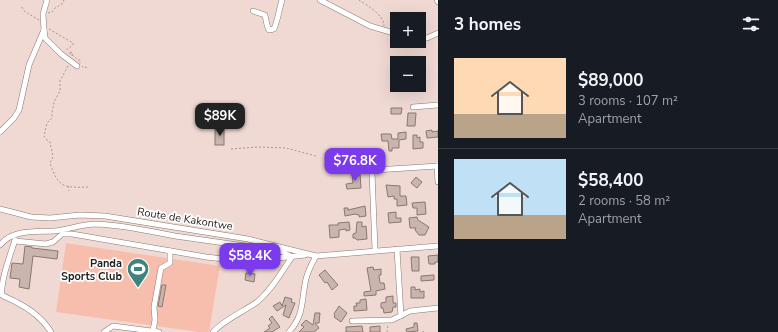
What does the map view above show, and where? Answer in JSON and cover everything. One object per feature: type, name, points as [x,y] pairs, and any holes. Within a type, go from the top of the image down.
[{"type":"street","points":[[47,0],[43,14],[44,30],[47,41],[62,54],[71,57],[77,66]]},
{"type":"street","points":[[253,11],[265,15],[269,30],[274,29],[282,0]]},
{"type":"street","points":[[320,0],[370,26],[390,32]]},
{"type":"street","points":[[0,132],[14,118],[19,110],[29,65],[44,30]]},
{"type":"street","points":[[426,38],[438,32]]},
{"type":"street","points":[[413,107],[438,105]]},
{"type":"street","points":[[375,250],[372,172],[375,170],[438,166],[438,182]]},
{"type":"street","name":"Route de Kakontwe","points":[[0,209],[31,217],[50,218],[80,215],[105,216],[248,239],[316,256],[438,246]]},
{"type":"street","points":[[0,245],[11,236],[18,233],[60,230],[83,225],[120,226],[199,240],[281,251],[292,257]]},
{"type":"street","points":[[18,233],[6,266],[1,289],[2,295],[39,317],[47,325],[51,332]]},
{"type":"street","points":[[15,242],[46,244],[53,242],[62,234],[72,234],[206,257],[243,260],[292,257],[308,254]]},
{"type":"street","points":[[397,249],[401,316]]},
{"type":"street","points":[[104,332],[113,326],[137,330],[156,331],[154,307],[161,268],[170,263],[170,251]]},
{"type":"street","points":[[289,332],[302,310],[308,272],[316,256]]},
{"type":"street","points":[[213,332],[267,293],[292,257]]},
{"type":"street","points":[[0,262],[6,266]]},
{"type":"street","points":[[352,321],[388,320],[401,316],[410,311],[438,308]]},
{"type":"path","points":[[43,14],[52,12],[55,8],[62,4],[64,0]]},
{"type":"path","points":[[359,0],[380,16],[384,23],[384,31]]},
{"type":"path","points":[[22,7],[24,11],[44,24],[48,29],[73,43],[73,45],[62,54]]},
{"type":"path","points":[[66,50],[72,53],[71,57],[60,81],[60,91],[54,102],[52,118],[47,123],[44,136],[50,142],[53,157],[50,162],[60,184],[68,186],[88,186]]},
{"type":"path","points":[[71,57],[80,60],[82,67],[86,67],[87,69]]},
{"type":"path","points":[[231,149],[257,147],[286,148],[316,156]]},
{"type":"path","points":[[68,186],[69,191]]},
{"type":"path","points":[[387,332],[388,320]]},
{"type":"shaded area","name":"Panda Sports Club","points":[[66,243],[220,266],[209,332],[199,332],[56,312]]},
{"type":"building","points":[[391,108],[402,108],[401,114],[391,114]]},
{"type":"building","points":[[408,113],[416,113],[415,126],[407,126]]},
{"type":"building","points":[[215,129],[224,129],[224,145],[215,145]]},
{"type":"building","points":[[432,130],[432,132],[438,131],[438,137],[427,138],[426,131]]},
{"type":"building","points":[[406,132],[406,139],[399,140],[399,148],[392,148],[392,151],[389,151],[388,141],[382,141],[381,134],[391,134],[392,139],[398,139],[398,133]]},
{"type":"building","points":[[413,135],[417,135],[417,138],[420,137],[420,142],[423,142],[423,148],[413,149]]},
{"type":"building","points":[[352,174],[360,174],[361,188],[347,189],[346,184],[353,183]]},
{"type":"building","points":[[416,177],[422,182],[417,188],[411,183]]},
{"type":"building","points":[[386,185],[400,186],[400,196],[406,196],[407,205],[397,206],[397,199],[394,199],[394,196],[388,197]]},
{"type":"building","points":[[425,202],[426,214],[417,215],[417,208],[413,208],[412,203]]},
{"type":"building","points":[[365,206],[366,216],[359,217],[359,215],[355,214],[345,216],[344,208],[348,208],[348,210]]},
{"type":"building","points":[[396,212],[396,218],[401,218],[401,222],[389,223],[388,213]]},
{"type":"building","points":[[417,217],[418,220],[429,227],[425,235],[419,235],[415,230],[416,228],[410,228],[409,218]]},
{"type":"building","points":[[349,222],[350,230],[339,230],[339,237],[330,238],[329,225],[338,225],[338,223]]},
{"type":"building","points":[[357,222],[362,222],[362,227],[366,226],[367,239],[357,240],[353,238],[353,234],[356,233]]},
{"type":"building","points":[[25,246],[58,251],[57,259],[33,256],[29,289],[19,287],[20,279],[10,278],[12,263],[23,264]]},
{"type":"building","points":[[438,255],[438,262],[435,262],[435,264],[429,264],[428,256]]},
{"type":"building","points":[[411,257],[419,257],[419,271],[412,271]]},
{"type":"building","points":[[373,267],[374,270],[381,269],[381,275],[379,275],[380,283],[384,283],[385,289],[376,291],[376,295],[364,296],[364,292],[371,291],[367,268]]},
{"type":"building","points":[[325,270],[338,285],[332,290],[327,282],[325,283],[319,275]]},
{"type":"building","points":[[246,273],[255,274],[254,282],[245,280]]},
{"type":"building","points":[[434,275],[434,280],[421,281],[421,276]]},
{"type":"building","points":[[162,285],[166,285],[162,307],[158,306]]},
{"type":"building","points":[[411,287],[415,287],[415,290],[420,289],[420,292],[424,291],[424,298],[411,298]]},
{"type":"building","points":[[393,296],[393,303],[396,303],[396,307],[393,307],[392,312],[384,313],[383,308],[381,308],[381,303],[386,302],[386,297]]},
{"type":"building","points":[[285,297],[292,299],[291,302],[295,303],[289,318],[283,315],[286,305],[277,311],[273,306],[280,302],[282,306]]},
{"type":"building","points":[[366,299],[367,310],[354,311],[354,306],[357,306],[356,303],[360,303],[360,300]]},
{"type":"building","points":[[339,306],[347,313],[341,322],[334,317],[334,314]]},
{"type":"building","points":[[315,313],[320,313],[319,323],[315,323],[319,328],[314,332],[299,332],[304,327],[301,325],[306,320],[313,325]]},
{"type":"building","points":[[272,316],[280,327],[272,332],[264,332],[270,328],[268,326],[272,323],[269,319]]},
{"type":"building","points":[[414,323],[417,323],[418,331],[407,332],[406,329],[414,327]]},
{"type":"building","points":[[362,326],[363,332],[346,332],[346,327]]},
{"type":"building","points":[[380,326],[380,332],[370,332],[370,327]]},
{"type":"place","name":"Panda Sports Club","points":[[138,288]]}]
